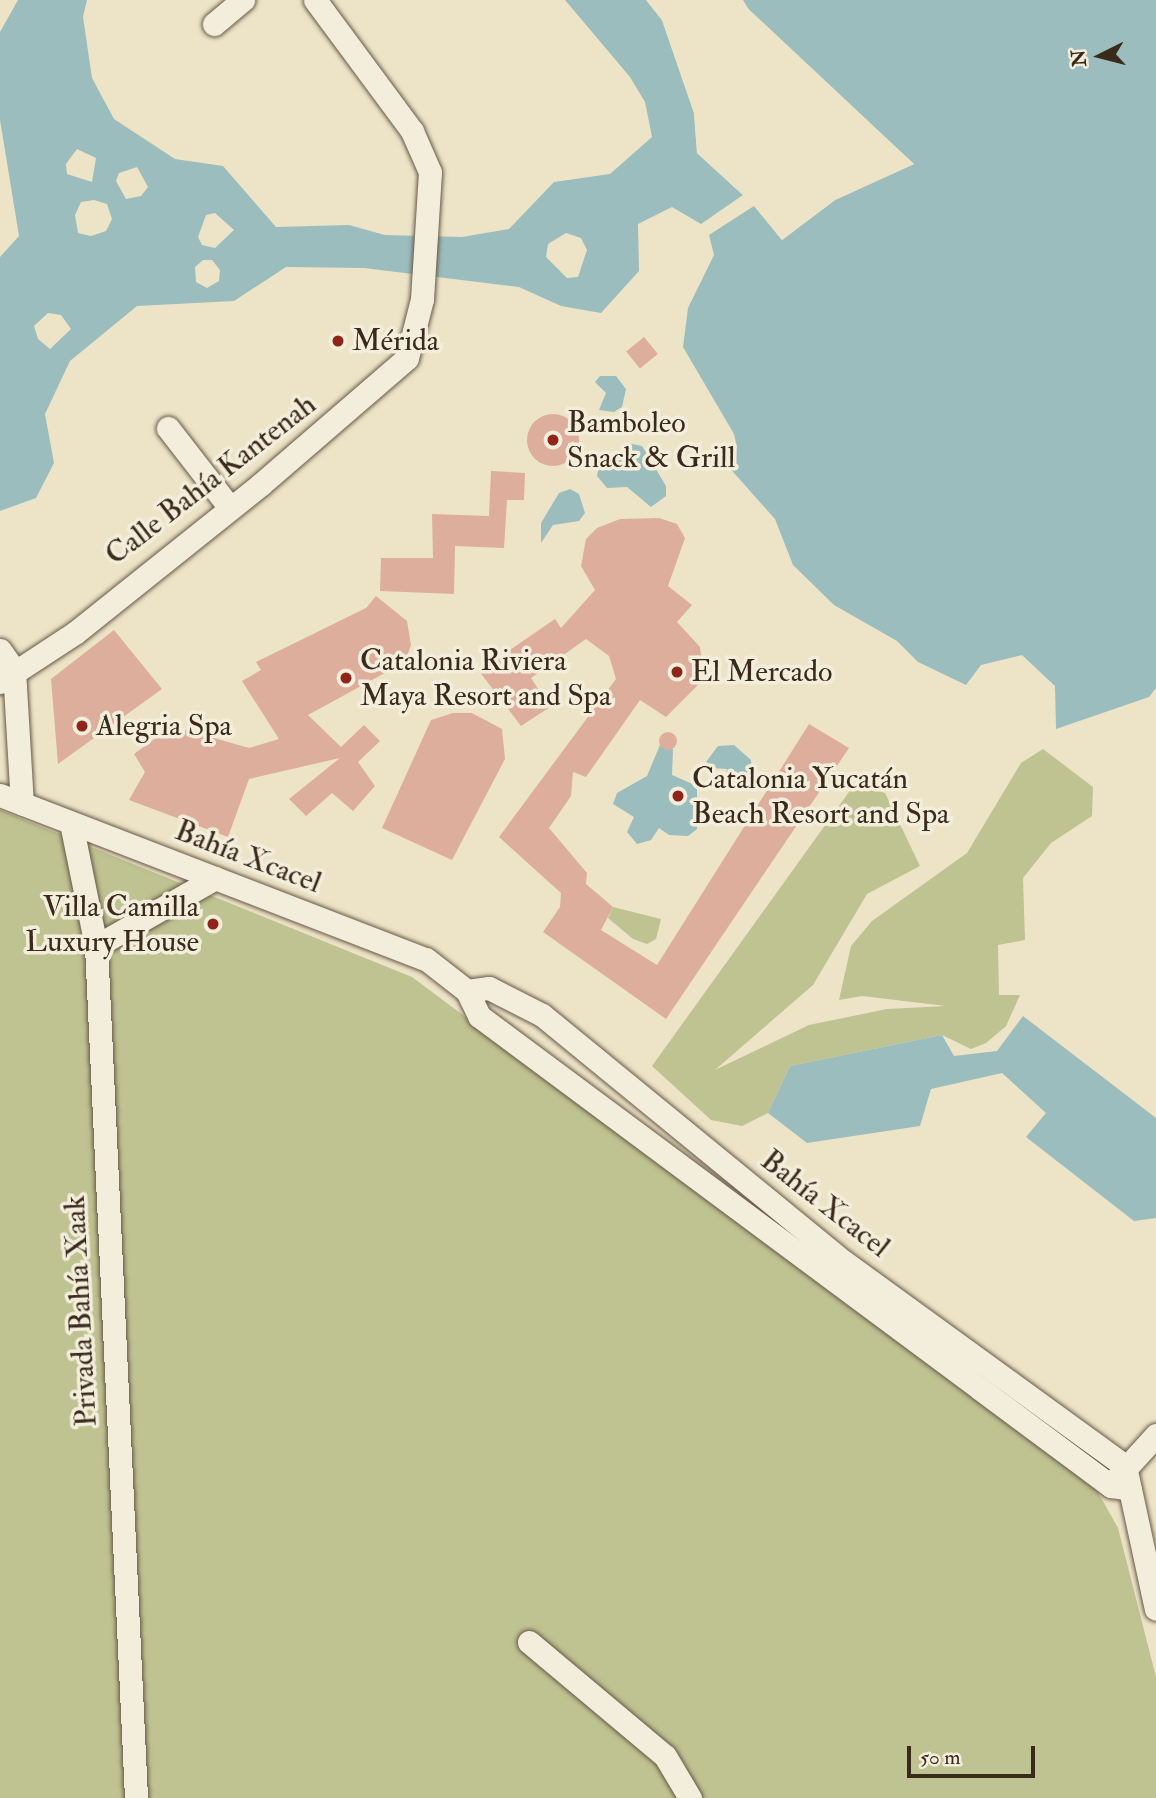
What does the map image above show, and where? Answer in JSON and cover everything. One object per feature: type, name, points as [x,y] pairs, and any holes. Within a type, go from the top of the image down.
[{"type":"street","points":[[214,24],[243,0]]},
{"type":"street","name":"Calle Bahía Kantenah","points":[[7,676],[76,632],[230,508],[407,358],[422,299],[430,172],[412,131],[315,0]]},
{"type":"street","points":[[168,428],[230,508]]},
{"type":"street","points":[[0,650],[7,676],[22,804]]},
{"type":"street","name":"Bahía Xcacel","points":[[0,795],[426,958],[467,991],[479,1016],[1122,1480]]},
{"type":"street","name":"Privada Bahía Xaak","points":[[71,823],[96,946],[136,1798]]},
{"type":"street","points":[[96,946],[215,878]]},
{"type":"street","name":"Bahía Xcacel","points":[[467,991],[489,988],[542,1015],[836,1256],[1122,1480]]},
{"type":"street","points":[[1156,1435],[1122,1480],[1156,1609]]},
{"type":"street","points":[[529,1642],[665,1756],[690,1798]]},
{"type":"green space","points":[[1043,749],[1093,787],[1092,816],[1051,843],[1023,878],[1025,940],[998,945],[999,995],[1020,995],[1006,1026],[986,1043],[971,1049],[942,1035],[790,1066],[768,1113],[742,1126],[711,1120],[652,1066],[854,785],[885,793],[920,866],[867,894],[813,985],[715,1070],[809,1025],[887,1009],[946,1006],[862,996],[839,1000],[851,946],[872,921],[967,853],[1021,763]]},
{"type":"green space","points":[[0,810],[412,977],[1095,1487],[1118,1528],[1156,1677],[1156,1798],[0,1798]]},
{"type":"green space","points":[[613,907],[661,919],[656,939],[647,944],[633,939],[608,918]]},
{"type":"water","points":[[18,0],[87,0],[83,17],[92,78],[114,119],[175,159],[223,166],[276,227],[349,225],[385,235],[462,237],[509,229],[554,182],[610,174],[652,137],[645,102],[630,77],[565,0],[646,0],[662,20],[694,113],[697,153],[743,195],[701,224],[672,207],[638,224],[639,271],[601,313],[561,306],[519,287],[364,268],[286,267],[234,301],[137,306],[70,361],[45,414],[54,463],[36,498],[0,511],[0,257],[19,236],[0,120],[0,32]],"holes":[[[77,149],[96,158],[92,182],[67,174],[66,164]],[[137,167],[148,187],[141,196],[126,199],[116,181],[119,173]],[[94,200],[107,204],[112,219],[106,231],[91,236],[78,233],[75,215],[81,202]],[[215,213],[234,230],[215,248],[202,245],[198,237],[206,215]],[[566,233],[581,238],[587,250],[578,277],[567,278],[546,257],[548,244]],[[203,260],[212,260],[220,270],[219,281],[207,288],[196,282],[195,267]],[[48,313],[61,315],[71,329],[50,349],[38,339],[34,326]]]},
{"type":"water","points":[[743,0],[1156,0],[1156,688],[1149,697],[1056,729],[1055,686],[1022,655],[981,665],[966,685],[918,662],[897,641],[834,605],[793,565],[775,519],[727,465],[737,447],[734,434],[683,347],[688,308],[714,255],[709,235],[754,206],[782,240],[835,200],[914,164],[755,20]]},
{"type":"water","points":[[600,376],[616,376],[626,389],[622,407],[614,412],[599,410],[606,393],[595,382]]},
{"type":"water","points":[[632,444],[642,446],[666,486],[666,496],[651,507],[627,487],[607,488],[597,476],[599,466]]},
{"type":"water","points":[[570,489],[579,494],[585,513],[579,521],[553,525],[541,543],[541,523],[559,493]]},
{"type":"water","points":[[660,745],[673,749],[672,775],[697,786],[697,829],[688,836],[669,835],[659,828],[651,840],[637,844],[627,832],[634,817],[613,804],[617,793],[647,776]]},
{"type":"water","points":[[734,745],[751,760],[752,775],[729,789],[723,783],[727,769],[711,768],[706,762],[718,746]]},
{"type":"water","points":[[1023,1016],[1156,1118],[1156,1218],[1134,1221],[1026,1137],[1046,1113],[1002,1073],[931,1089],[920,1126],[807,1143],[768,1113],[790,1066],[942,1035],[954,1056],[997,1051]]},
{"type":"pier","points":[[646,0],[665,19],[698,112],[700,152],[746,198],[697,153],[694,113],[662,20]]},
{"type":"pier","points":[[739,0],[914,164],[835,200],[782,240],[752,203],[782,235],[834,197],[908,163],[753,23]]},
{"type":"building","points":[[644,337],[658,354],[640,369],[626,351]]},
{"type":"building","name":"Bamboleo Snack & Grill","points":[[553,414],[572,421],[579,440],[572,459],[553,466],[534,459],[527,440],[534,421]]},
{"type":"building","points":[[491,471],[525,473],[524,500],[507,500],[504,548],[455,546],[454,594],[380,591],[381,558],[433,558],[432,514],[489,516]]},
{"type":"building","points":[[659,518],[677,524],[685,538],[668,586],[692,605],[677,622],[700,647],[704,679],[666,717],[640,700],[586,777],[573,772],[571,796],[549,828],[587,873],[586,884],[613,907],[601,930],[657,965],[809,724],[849,748],[666,1019],[543,932],[560,907],[561,893],[499,837],[616,679],[609,656],[586,639],[531,678],[550,707],[521,726],[479,671],[555,619],[561,628],[595,590],[581,566],[586,539],[597,528],[620,519]]},
{"type":"building","points":[[376,596],[407,621],[411,645],[405,662],[308,715],[341,747],[364,725],[380,741],[358,762],[375,786],[353,811],[332,793],[306,816],[289,799],[340,758],[249,779],[228,837],[129,800],[145,772],[134,754],[172,726],[249,748],[279,739],[242,681],[261,670],[256,662],[366,608]]},
{"type":"building","name":"Alegria Spa","points":[[114,630],[162,689],[58,764],[51,679]]},
{"type":"building","points":[[453,713],[472,713],[502,729],[505,759],[452,860],[382,828],[431,720]]},
{"type":"building","points":[[664,732],[672,732],[677,741],[675,748],[664,750],[659,745],[659,737]]},
{"type":"place","name":"Mérida","points":[[338,341]]},
{"type":"place","name":"Bamboleo Snack & Grill","points":[[553,440]]},
{"type":"place","name":"El Mercado","points":[[677,672]]},
{"type":"place","name":"Catalonia Riviera Maya Resort and Spa","points":[[346,678]]},
{"type":"place","name":"Alegria Spa","points":[[82,726]]},
{"type":"place","name":"Catalonia Yucatán Beach Resort and Spa","points":[[678,796]]},
{"type":"place","name":"Villa Camilla Luxury House","points":[[213,924]]}]
